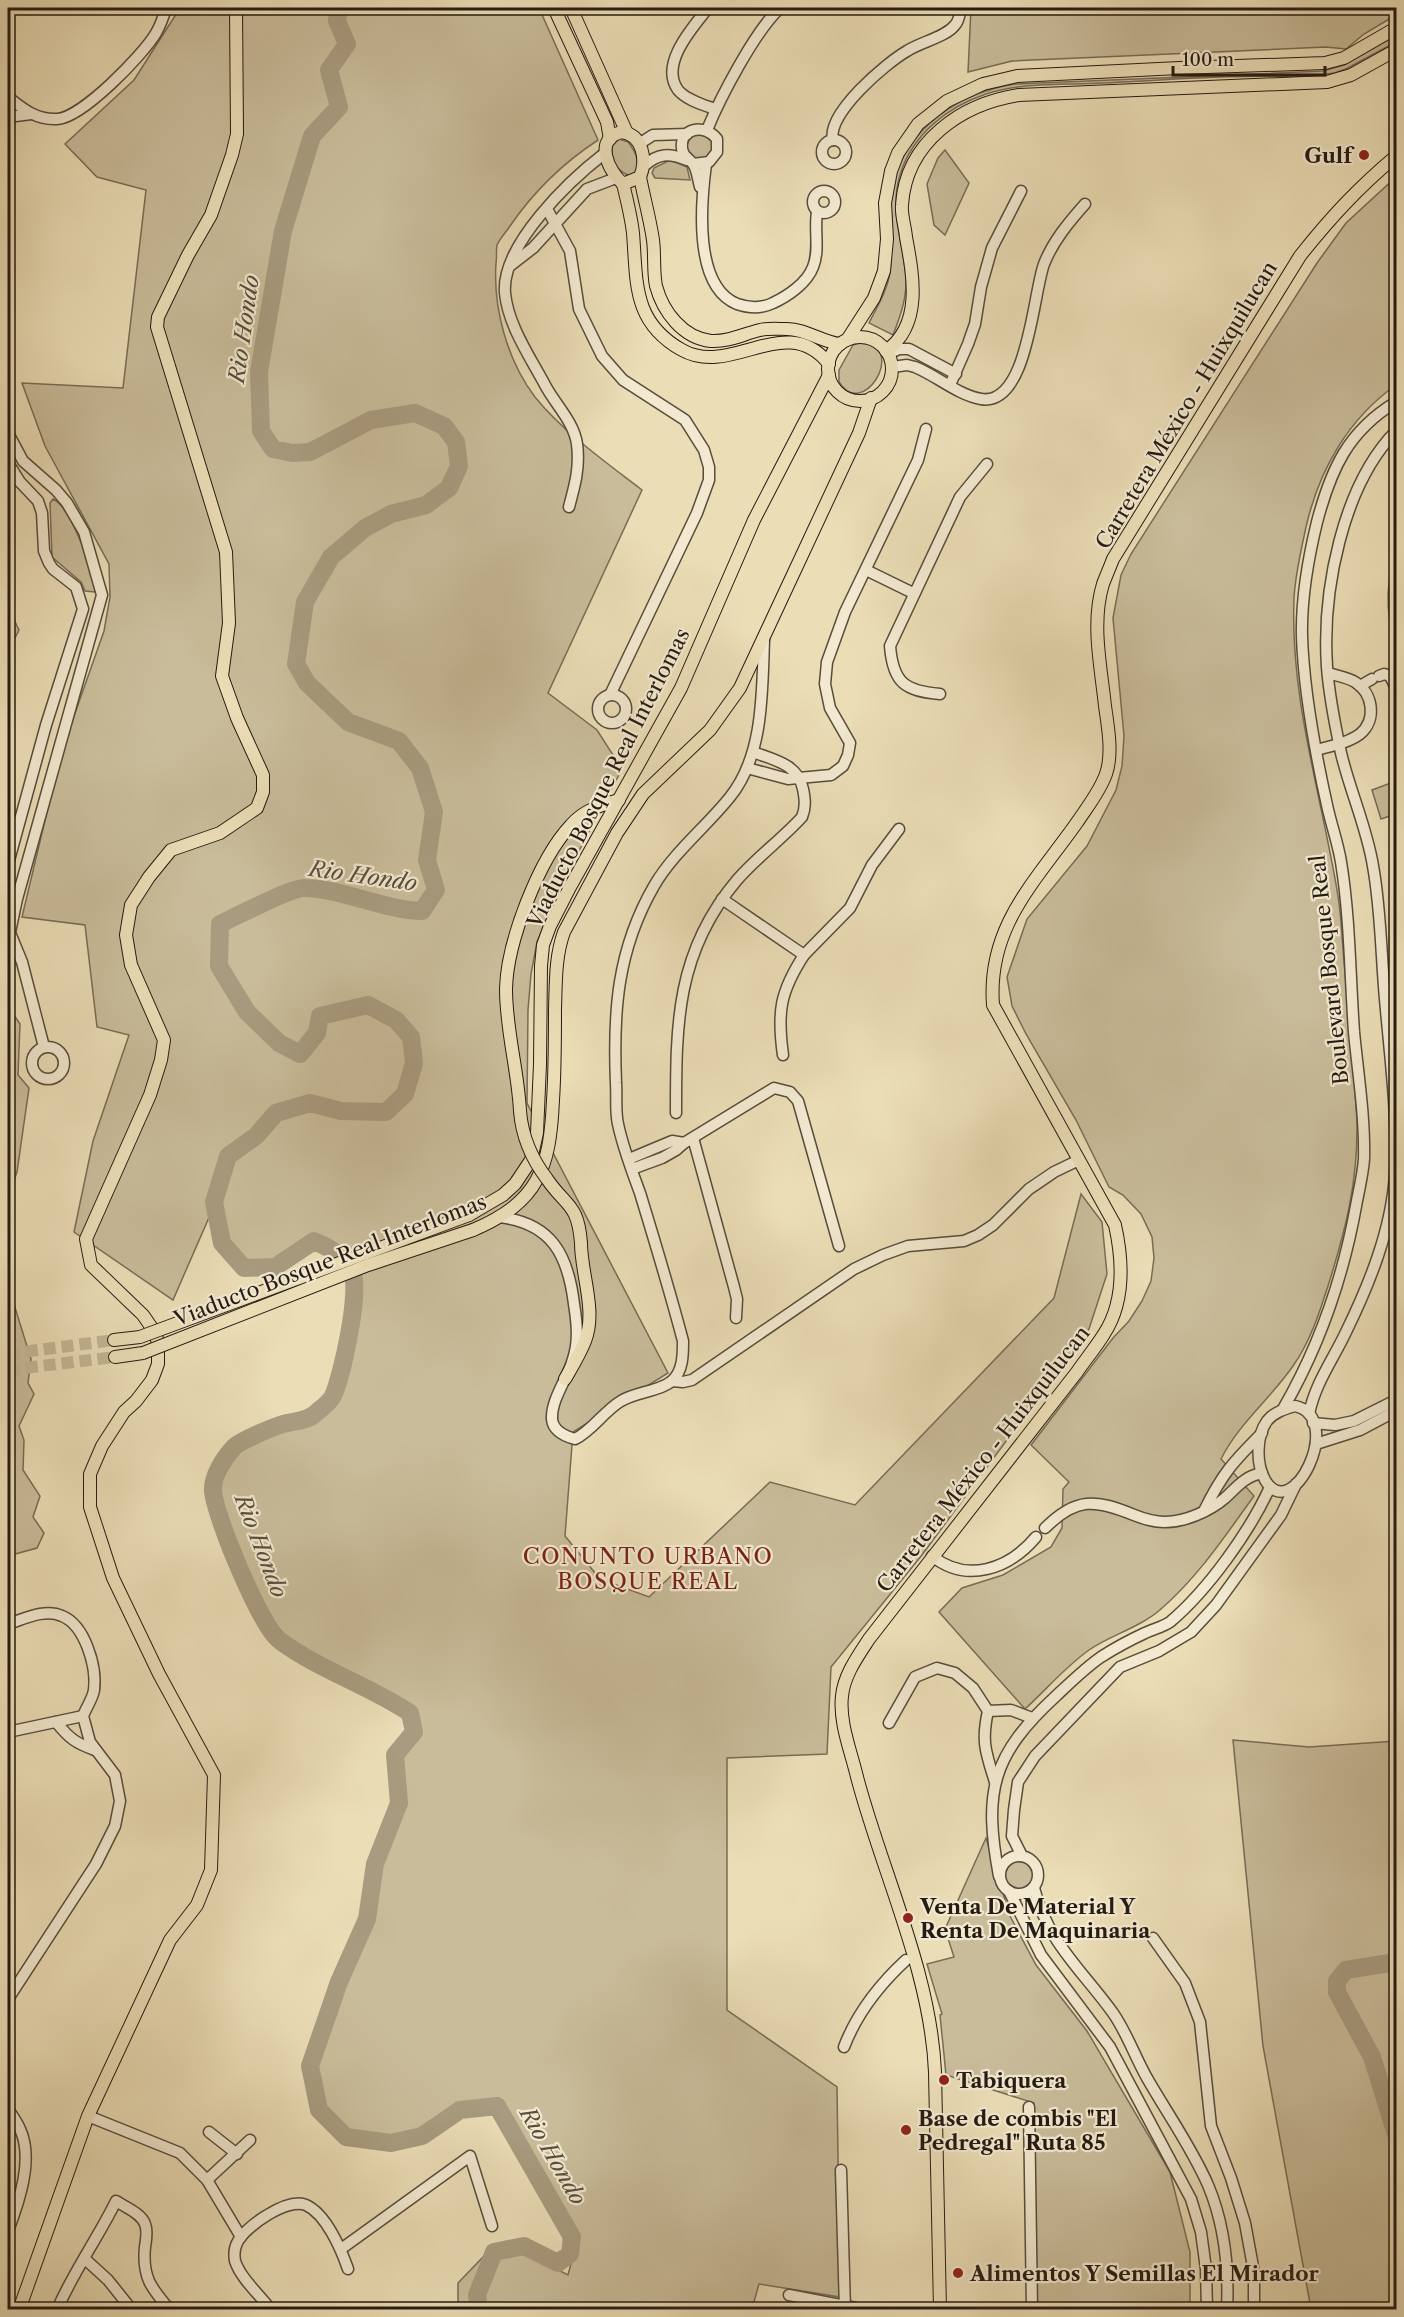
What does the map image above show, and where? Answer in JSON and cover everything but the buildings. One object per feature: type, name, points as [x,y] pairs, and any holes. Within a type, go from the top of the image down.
[{"type":"main road","points":[[19,2310],[88,2115],[170,1940],[197,1905],[211,1870],[214,1776],[159,1674],[113,1578],[90,1507],[90,1474],[102,1446],[124,1412],[152,1380],[158,1364],[156,1334],[143,1315],[91,1265],[86,1239],[150,1095],[161,1060],[164,1040],[131,965],[126,934],[130,905],[171,850],[220,833],[257,808],[263,792],[263,775],[237,718],[222,676],[229,623],[226,552],[157,327],[158,317],[188,255],[211,215],[237,134],[236,8]]},
{"type":"main road","points":[[554,8],[607,122],[610,139]]},
{"type":"main road","points":[[571,8],[627,133],[639,144],[643,154],[642,172],[656,284],[661,301],[669,315],[682,328],[698,338],[712,341],[741,338],[759,331],[791,329],[827,342],[843,342],[866,337],[878,342],[889,357]]},
{"type":"main road","points":[[829,369],[831,355],[874,298],[884,271],[887,239],[885,203],[891,171],[898,153],[918,124],[956,96],[983,84],[1017,76],[1325,63],[1344,58],[1396,28]]},
{"type":"main road","points":[[627,133],[616,133],[610,139],[605,153],[607,163],[619,181],[631,218],[639,300],[656,328],[682,350],[699,356],[733,356],[765,344],[790,342],[807,346],[816,352],[829,369],[834,387],[844,397],[858,401],[879,394],[887,385],[889,357],[903,335],[912,298],[913,281],[902,207],[907,178],[921,149],[936,133],[957,117],[989,102],[1019,95],[1179,87],[1306,85],[1327,82],[1351,75],[1396,50]]},
{"type":"main road","name":"Carretera México - Huixquilucan","points":[[940,2310],[937,2117],[932,2033],[913,1956],[867,1813],[842,1711],[844,1685],[856,1659],[869,1639],[1106,1332],[1119,1293],[1121,1273],[1120,1248],[1115,1225],[993,1005],[993,964],[998,945],[1016,907],[1092,801],[1106,772],[1109,740],[1098,627],[1102,586],[1113,559],[1300,256],[1333,214],[1365,182],[1396,156]]},
{"type":"main road","points":[[619,181],[642,172]]},
{"type":"main road","name":"Viaducto Bosque Real Interlomas","points":[[114,1340],[140,1337],[469,1215],[503,1195],[515,1184],[531,1160],[537,1133],[540,966],[543,945],[570,887],[681,688],[754,520],[829,369]]},
{"type":"main road","name":"Viaducto Bosque Real Interlomas","points":[[115,1357],[143,1353],[368,1265],[473,1230],[499,1217],[525,1195],[538,1178],[547,1160],[552,1136],[556,968],[558,949],[564,932],[617,833],[643,794],[710,730],[740,688],[859,433],[871,398]]},
{"type":"main road","points":[[565,1379],[586,1340],[589,1315],[579,1228],[574,1211],[548,1181],[526,1144],[521,1130],[516,1067],[509,1039],[506,988],[508,967],[519,924],[531,891],[558,841],[572,823],[591,809],[619,800]]},
{"type":"street","points":[[8,13],[10,8]]},
{"type":"street","points":[[8,97],[31,114],[46,119],[59,119],[81,110],[115,79],[148,43],[156,33],[166,8]]},
{"type":"street","points":[[708,8],[689,32],[671,72],[678,90],[693,100],[715,109]]},
{"type":"street","points":[[707,130],[715,109],[758,36],[780,8]]},
{"type":"street","points":[[833,140],[831,134],[837,118],[868,82],[905,52],[924,41],[945,34],[956,24],[961,8]]},
{"type":"street","points":[[8,117],[31,114]]},
{"type":"street","points":[[639,144],[653,135],[687,134],[697,129],[707,130],[713,134],[718,146],[714,158],[706,164],[664,154],[654,157],[642,172]]},
{"type":"street","points":[[687,134],[682,150],[690,162],[702,196]]},
{"type":"street","points":[[569,507],[579,471],[577,442],[566,418],[547,390],[516,330],[505,292],[509,267],[523,237],[578,174],[605,153]]},
{"type":"street","points":[[706,164],[702,196],[704,240],[711,279],[724,297],[732,302],[750,308],[763,307],[773,303],[804,280],[813,267],[816,256],[814,225],[817,212]]},
{"type":"street","points":[[509,267],[533,248],[587,189],[619,181]]},
{"type":"street","points":[[950,385],[975,324],[988,258],[1021,191]]},
{"type":"street","points":[[956,374],[909,349],[899,349],[889,357],[899,365],[915,367],[982,399],[993,398],[1010,385],[1029,335],[1044,264],[1064,228],[1085,204]]},
{"type":"street","points":[[547,209],[570,251],[579,309],[602,356],[623,380],[685,420],[704,450],[709,467],[709,480],[698,513],[610,694]]},
{"type":"street","name":"Boulevard Bosque Real","points":[[1283,1410],[1304,1372],[1333,1298],[1346,1253],[1364,1162],[1364,1119],[1354,1034],[1341,862],[1316,750],[1307,690],[1302,636],[1307,561],[1326,489],[1337,464],[1350,442],[1369,421],[1396,402]]},
{"type":"street","points":[[747,768],[780,778],[801,778],[831,776],[843,766],[850,743],[830,708],[825,684],[827,662],[836,634],[918,460],[926,429]]},
{"type":"street","points":[[1022,1857],[1012,1836],[1014,1810],[1018,1782],[1035,1756],[1120,1667],[1159,1651],[1191,1632],[1216,1605],[1281,1515],[1296,1484],[1310,1467],[1316,1444],[1311,1418],[1317,1386],[1344,1335],[1375,1261],[1388,1214],[1395,1176],[1396,1128],[1374,869],[1351,793],[1339,743],[1328,673],[1328,615],[1334,567],[1359,487],[1374,460],[1396,431]]},
{"type":"street","points":[[8,433],[23,461],[56,490],[84,532],[102,594],[9,930],[22,962],[44,1047]]},
{"type":"street","points":[[8,463],[20,482],[38,501],[42,513],[44,551],[53,570],[76,587],[83,609],[46,725],[8,864]]},
{"type":"street","points":[[940,694],[919,692],[903,684],[891,662],[890,646],[960,497],[987,464]]},
{"type":"street","points":[[38,501],[56,490]]},
{"type":"street","points":[[866,570],[914,593]]},
{"type":"street","points":[[81,599],[102,594]]},
{"type":"street","points":[[499,1217],[517,1219],[533,1225],[549,1237],[562,1255],[572,1285],[578,1338],[574,1358],[554,1408],[552,1420],[555,1428],[561,1434],[574,1439],[620,1401],[672,1381],[679,1373],[682,1363],[683,1341],[618,1123],[616,1002],[621,971],[635,928],[654,886],[667,867],[733,794],[747,768],[753,752],[762,690],[764,640]]},
{"type":"street","points":[[1316,750],[1354,738],[1363,732],[1369,723],[1371,713],[1370,702],[1360,686],[1347,678],[1328,673]]},
{"type":"street","points":[[1360,686],[1384,674],[1390,676],[1396,688]]},
{"type":"street","points":[[676,1113],[676,1040],[679,1006],[693,957],[722,900],[752,864],[802,817],[805,800],[801,778],[792,768],[753,752]]},
{"type":"street","points":[[783,1055],[778,1024],[783,996],[791,975],[804,955],[850,908],[872,865],[899,829]]},
{"type":"street","points":[[722,900],[804,955]]},
{"type":"street","points":[[630,1164],[662,1158],[774,1088],[790,1092],[798,1101],[839,1246]]},
{"type":"street","points":[[689,1140],[734,1287],[737,1299],[736,1318]]},
{"type":"street","points":[[672,1381],[692,1380],[826,1287],[883,1255],[908,1246],[964,1241],[978,1235],[993,1225],[1029,1189],[1054,1172],[1079,1160]]},
{"type":"street","points":[[1296,1484],[1288,1490],[1278,1490],[1270,1486],[1262,1473],[1258,1458],[1262,1432],[1267,1421],[1283,1410],[1296,1406],[1304,1408],[1311,1418],[1335,1425],[1354,1421],[1396,1400]]},
{"type":"street","points":[[1316,1444],[1360,1430],[1396,1411]]},
{"type":"street","points":[[1204,1511],[1226,1470],[1262,1432]]},
{"type":"street","points":[[1045,1528],[1060,1512],[1077,1505],[1091,1503],[1107,1505],[1146,1520],[1166,1522],[1204,1511],[1223,1499],[1250,1475],[1262,1473]]},
{"type":"street","points":[[1206,2310],[1206,2269],[1201,2232],[1191,2199],[1110,2047],[1041,1955],[1009,1891],[1002,1885],[993,1825],[992,1796],[999,1766],[1032,1718],[1099,1658],[1144,1633],[1167,1624],[1189,1604],[1214,1575],[1260,1509],[1270,1486]]},
{"type":"street","points":[[932,1556],[955,1570],[979,1571],[997,1566],[1014,1557],[1036,1538]]},
{"type":"street","points":[[8,1624],[44,1613],[63,1616],[83,1635],[91,1657],[94,1690],[83,1716],[90,1742],[115,1775],[120,1801],[112,1834],[96,1864],[8,1999]]},
{"type":"street","points":[[889,1723],[915,1677],[938,1668],[955,1673],[973,1688],[988,1711],[984,1729],[984,1746],[996,1782]]},
{"type":"street","points":[[988,1711],[1011,1710],[1032,1718]]},
{"type":"street","points":[[8,1732],[83,1716]]},
{"type":"street","points":[[56,1722],[77,1744],[96,1750]]},
{"type":"street","points":[[999,1876],[1000,1867],[1013,1857],[1030,1860],[1035,1866],[1038,1881],[1034,1888],[1022,1894],[1009,1891]]},
{"type":"street","points":[[1034,1888],[1040,1910],[1057,1944],[1116,2016],[1142,2068],[1208,2185],[1225,2253],[1228,2285],[1227,2310]]},
{"type":"street","points":[[1153,1938],[1185,1983],[1200,2022],[1211,2126],[1245,2223],[1254,2272],[1254,2310]]},
{"type":"street","points":[[844,2046],[852,2026],[872,1997],[886,1978],[906,1960]]},
{"type":"street","points":[[1029,2107],[1032,2310]]},
{"type":"street","points":[[8,2109],[21,2131],[26,2158],[8,2230]]},
{"type":"street","points":[[88,2115],[180,2153],[207,2180],[240,2237]]},
{"type":"street","points":[[209,2132],[237,2154]]},
{"type":"street","points":[[207,2180],[250,2140]]},
{"type":"street","points":[[341,2248],[470,2156],[492,2226]]},
{"type":"street","points":[[841,2170],[845,2307]]},
{"type":"street","points":[[57,2310],[65,2291],[116,2201],[138,2215],[145,2223],[146,2277],[170,2310]]},
{"type":"street","points":[[271,2310],[240,2272],[236,2262],[236,2245],[240,2237],[273,2211],[291,2203],[301,2204],[317,2212],[341,2248],[348,2270]]},
{"type":"street","points":[[85,2259],[108,2280],[132,2310]]},
{"type":"street","points":[[789,2295],[866,2310]]},
{"type":"shaded area","points":[[180,8],[539,8],[598,140],[573,158],[539,189],[497,245],[496,280],[500,315],[510,350],[525,382],[546,410],[559,422],[642,490],[548,693],[597,730],[622,769],[561,885],[537,942],[528,1010],[527,1103],[668,1373],[573,1432],[565,1536],[600,1579],[649,1597],[770,1482],[855,1505],[1054,1298],[1081,1194],[1102,1222],[1107,1274],[1089,1329],[922,1555],[831,1667],[827,1754],[727,1758],[727,2010],[837,2087],[840,2297],[759,2284],[752,2309],[458,2309],[458,2283],[484,2256],[523,2252],[568,2275],[578,2237],[500,2100],[457,2105],[420,2131],[391,2137],[349,2131],[324,2107],[316,2067],[345,1985],[373,1921],[381,1866],[405,1804],[401,1757],[420,1733],[415,1709],[394,1696],[336,1668],[281,1634],[258,1598],[225,1512],[219,1490],[224,1470],[240,1450],[283,1430],[318,1420],[337,1401],[347,1372],[362,1294],[358,1270],[340,1246],[314,1235],[273,1261],[247,1262],[228,1240],[220,1202],[228,1174],[173,1300],[74,1232],[93,1141],[129,1035],[97,1027],[85,925],[22,917],[61,753],[104,631],[110,597],[109,564],[45,446],[22,383],[123,388],[146,190],[97,177],[65,144],[134,80]]},
{"type":"shaded area","points":[[971,8],[1396,8],[1396,15],[1364,34],[1346,49],[1326,47],[1012,61],[968,72]]},
{"type":"shaded area","points":[[1393,37],[1396,42],[1335,73],[1303,77],[1228,77],[1029,86],[986,94],[958,107],[933,124],[922,135],[913,147],[900,175],[896,214],[906,278],[904,300],[893,335],[869,323],[889,280],[890,204],[894,180],[903,158],[915,139],[949,108],[992,89],[1015,84],[1323,71],[1344,65]]},
{"type":"shaded area","points":[[700,134],[709,138],[713,147],[709,156],[700,160],[691,156],[687,147],[691,138]]},
{"type":"shaded area","points":[[619,139],[628,142],[635,154],[637,169],[636,174],[632,176],[622,172],[614,161],[612,146]]},
{"type":"shaded area","points":[[945,150],[969,183],[945,235],[934,225],[927,184],[938,158]]},
{"type":"shaded area","points":[[670,160],[687,167],[690,180],[655,178],[652,173],[654,168]]},
{"type":"shaded area","points":[[1396,177],[1396,385],[1379,399],[1350,430],[1328,466],[1306,527],[1294,599],[1294,636],[1302,709],[1339,900],[1341,921],[1357,1121],[1357,1143],[1350,1205],[1314,1328],[1293,1366],[1246,1422],[1221,1459],[1254,1496],[1210,1556],[1174,1597],[1144,1621],[1089,1650],[1025,1709],[939,1612],[962,1588],[1003,1575],[1051,1547],[1062,1528],[1063,1489],[1069,1482],[1031,1445],[1113,1338],[1129,1321],[1151,1281],[1154,1258],[1152,1237],[1141,1214],[1123,1195],[1109,1187],[1076,1120],[1026,1034],[1012,1006],[1007,977],[1027,919],[1087,846],[1116,790],[1122,766],[1124,736],[1113,618],[1121,575],[1131,554],[1317,263],[1346,223]]},
{"type":"shaded area","points":[[865,341],[877,347],[881,357],[881,368],[876,380],[868,388],[859,393],[848,392],[839,382],[839,370],[853,345]]},
{"type":"shaded area","points":[[53,499],[60,504],[74,526],[91,570],[95,592],[85,591],[81,582],[52,557],[50,503]]},
{"type":"shaded area","points":[[1396,542],[1396,647],[1389,619],[1388,594]]},
{"type":"shaded area","points":[[8,607],[19,630],[8,652]]},
{"type":"shaded area","points":[[1396,781],[1396,814],[1381,819],[1372,790]]},
{"type":"shaded area","points":[[8,1006],[20,1024],[18,1075],[29,1088],[17,1172],[8,1197]]},
{"type":"shaded area","points":[[8,1285],[31,1359],[28,1383],[34,1394],[19,1426],[24,1440],[23,1470],[40,1496],[33,1517],[44,1533],[37,1548],[8,1556]]},
{"type":"shaded area","points":[[1233,1740],[1309,1747],[1396,1741],[1396,2309],[1311,2309],[1263,2046]]},
{"type":"shaded area","points":[[986,1838],[1010,1916],[1036,1965],[1087,2031],[1170,2172],[1190,2252],[1190,2309],[1037,2309],[1034,2103],[946,2075],[940,2015],[942,2014],[927,1964],[954,1957],[945,1929]]},
{"type":"shaded area","points":[[1019,1861],[1029,1865],[1033,1875],[1029,1885],[1019,1889],[1009,1885],[1005,1875],[1009,1865]]},
{"type":"waterway","name":"Rio Hondo","points":[[339,8],[337,21],[347,44],[329,70],[339,107],[312,136],[283,231],[259,372],[261,431],[273,449],[292,453],[310,452],[371,420],[415,413],[444,426],[456,442],[459,466],[449,488],[426,505],[391,514],[365,528],[331,557],[305,602],[296,664],[307,683],[348,722],[399,741],[420,768],[434,812],[427,860],[436,890],[422,911],[393,907],[319,889],[298,889],[220,924],[219,966],[247,1012],[279,1043],[300,1054],[317,1033],[320,1016],[368,1005],[396,1020],[411,1037],[414,1063],[405,1094],[386,1112],[341,1111],[310,1103],[276,1113],[256,1136],[228,1156],[214,1202],[222,1243],[244,1268],[275,1267],[314,1241],[336,1253],[349,1266],[354,1282],[354,1296],[345,1353],[332,1398],[314,1415],[272,1428],[234,1447],[219,1468],[214,1479],[213,1491],[221,1523],[250,1593],[279,1640],[310,1660],[410,1713],[414,1732],[395,1755],[399,1803],[375,1864],[367,1919],[339,1982],[310,2066],[319,2110],[346,2137],[391,2143],[422,2136],[460,2110],[497,2106],[572,2237],[570,2254],[558,2263],[524,2246],[494,2252],[477,2295],[479,2310]]},
{"type":"waterway","points":[[1396,1962],[1346,1970],[1337,1981],[1337,1992],[1372,2057],[1396,2134]]},
{"type":"tunnel","points":[[8,1354],[114,1340]]},
{"type":"tunnel","points":[[8,1370],[115,1357]]},
{"type":"place","name":"Gulf","points":[[1364,155]]},
{"type":"place","name":"Venta De Material Y Renta De Maquinaria","points":[[908,1918]]},
{"type":"place","name":"Tabiquera","points":[[944,2080]]},
{"type":"place","name":"Base de combis \"El Pedregal\" Ruta 85","points":[[906,2130]]},
{"type":"place","name":"Alimentos Y Semillas El Mirador","points":[[958,2273]]},
{"type":"district","name":"CONUNTO URBANO BOSQUE REAL","points":[[648,1568]]}]
